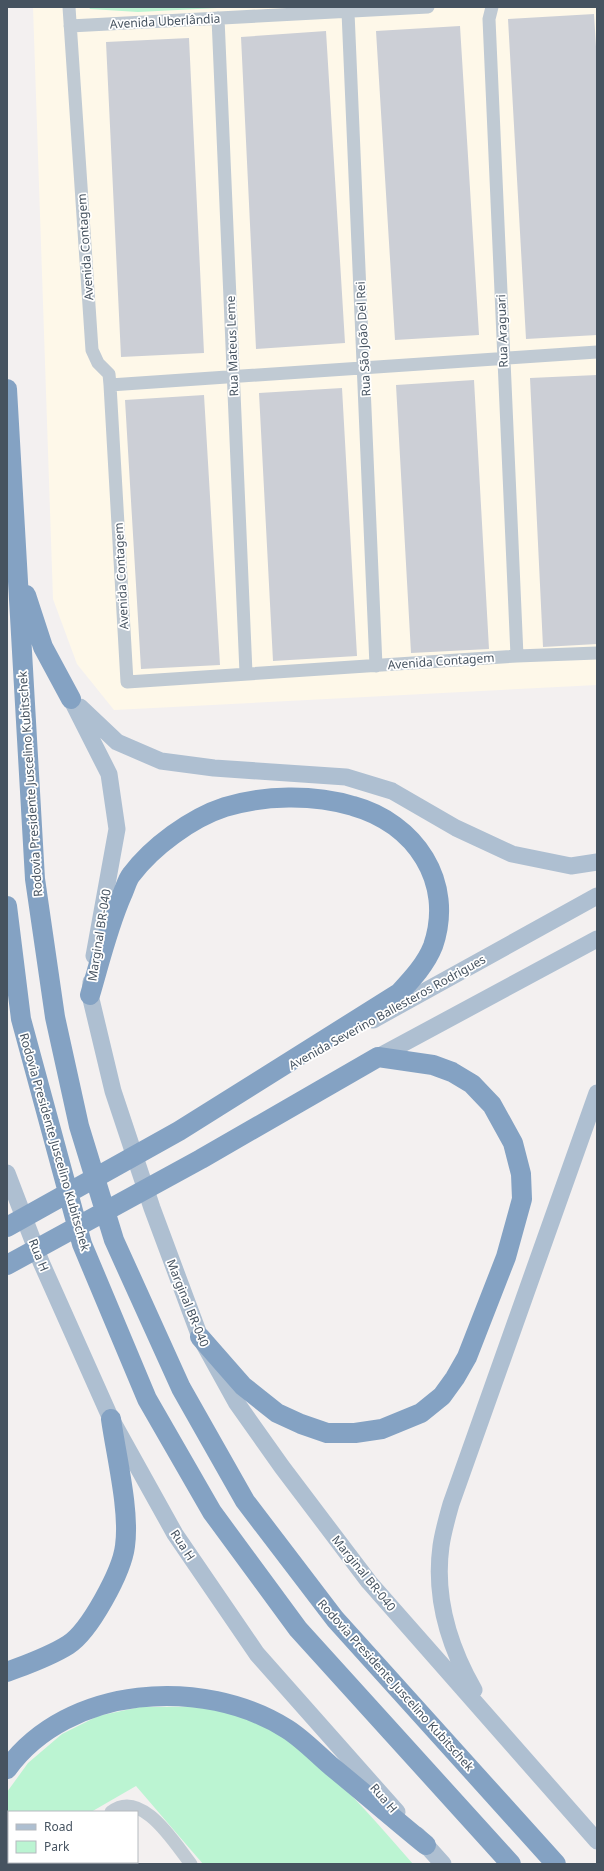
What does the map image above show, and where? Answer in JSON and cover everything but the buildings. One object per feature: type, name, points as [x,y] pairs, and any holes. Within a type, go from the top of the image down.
[{"type":"highway","name":"Rodovia Presidente Juscelino Kubitschek","points":[[7,389],[35,879],[55,1017],[79,1126],[114,1240],[181,1388],[245,1501],[335,1619],[556,1864]]},
{"type":"highway","points":[[18,568],[42,647],[71,699]]},
{"type":"highway","points":[[90,995],[114,912],[130,876],[160,845],[188,824],[224,807],[265,799],[323,800],[354,806],[380,817],[406,834],[422,854],[435,877],[439,897],[439,919],[432,946],[418,972],[399,993],[251,1087]]},
{"type":"highway","name":"Rodovia Presidente Juscelino Kubitschek","points":[[7,906],[21,1019],[82,1244],[147,1399],[212,1512],[298,1629],[511,1864]]},
{"type":"highway","points":[[7,1265],[202,1159],[378,1056],[433,1066],[452,1072],[472,1084],[492,1105],[513,1143],[521,1174],[522,1199],[509,1250],[467,1357],[455,1378],[442,1396],[426,1409],[402,1422],[382,1429],[327,1434],[277,1413],[243,1386],[200,1337]]},
{"type":"highway","name":"Avenida Severino Ballesteros Rodrigues","points":[[7,1227],[179,1131],[251,1087]]},
{"type":"highway","points":[[7,1672],[38,1660],[70,1644],[90,1622],[114,1580],[125,1546],[125,1514],[111,1419]]},
{"type":"highway","points":[[7,1769],[34,1741],[64,1721],[90,1708],[117,1701],[158,1696],[201,1697],[241,1706],[287,1729],[426,1845]]},
{"type":"main road","points":[[71,699],[117,742],[161,761],[214,768],[346,777],[392,791],[456,828],[512,854],[571,866],[597,862]]},
{"type":"main road","name":"Marginal BR-040","points":[[71,699],[109,774],[117,829],[95,948],[90,995],[113,1091],[152,1208],[200,1337],[236,1402],[369,1582],[597,1841]]},
{"type":"main road","name":"Avenida Severino Ballesteros Rodrigues","points":[[251,1087],[597,896]]},
{"type":"main road","points":[[378,1056],[597,939]]},
{"type":"main road","points":[[490,1719],[459,1663],[445,1624],[439,1568],[441,1545],[451,1504],[597,1093]]},
{"type":"main road","name":"Rua H","points":[[7,1173],[41,1262],[111,1419],[175,1534],[258,1654],[443,1864]]},
{"type":"lane","name":"Avenida Contagem","points":[[69,7],[92,350],[98,363],[109,374],[110,385],[127,682],[517,656],[597,653]]},
{"type":"lane","name":"Avenida Uberlândia","points":[[70,26],[428,7]]},
{"type":"lane","name":"Rua Araguari","points":[[492,7],[489,19],[517,656]]},
{"type":"lane","name":"Rua São João Del Rei","points":[[348,12],[376,666]]},
{"type":"lane","name":"Rua Mateus Leme","points":[[218,18],[246,673]]},
{"type":"lane","points":[[110,385],[364,369],[597,352]]},
{"type":"lane","points":[[114,1811],[125,1807],[140,1808],[153,1816],[191,1864]]},
{"type":"shaded area","points":[[33,7],[597,7],[597,685],[114,710],[77,664],[53,599]]},
{"type":"green space","points":[[89,7],[237,7],[138,12],[90,9]]},
{"type":"green space","points":[[140,1707],[207,1708],[238,1715],[268,1728],[296,1746],[322,1767],[347,1791],[413,1864],[203,1864],[136,1786],[93,1811],[8,1811],[8,1863],[46,1863],[7,1864],[7,1792],[28,1763],[62,1734],[98,1716]]}]
